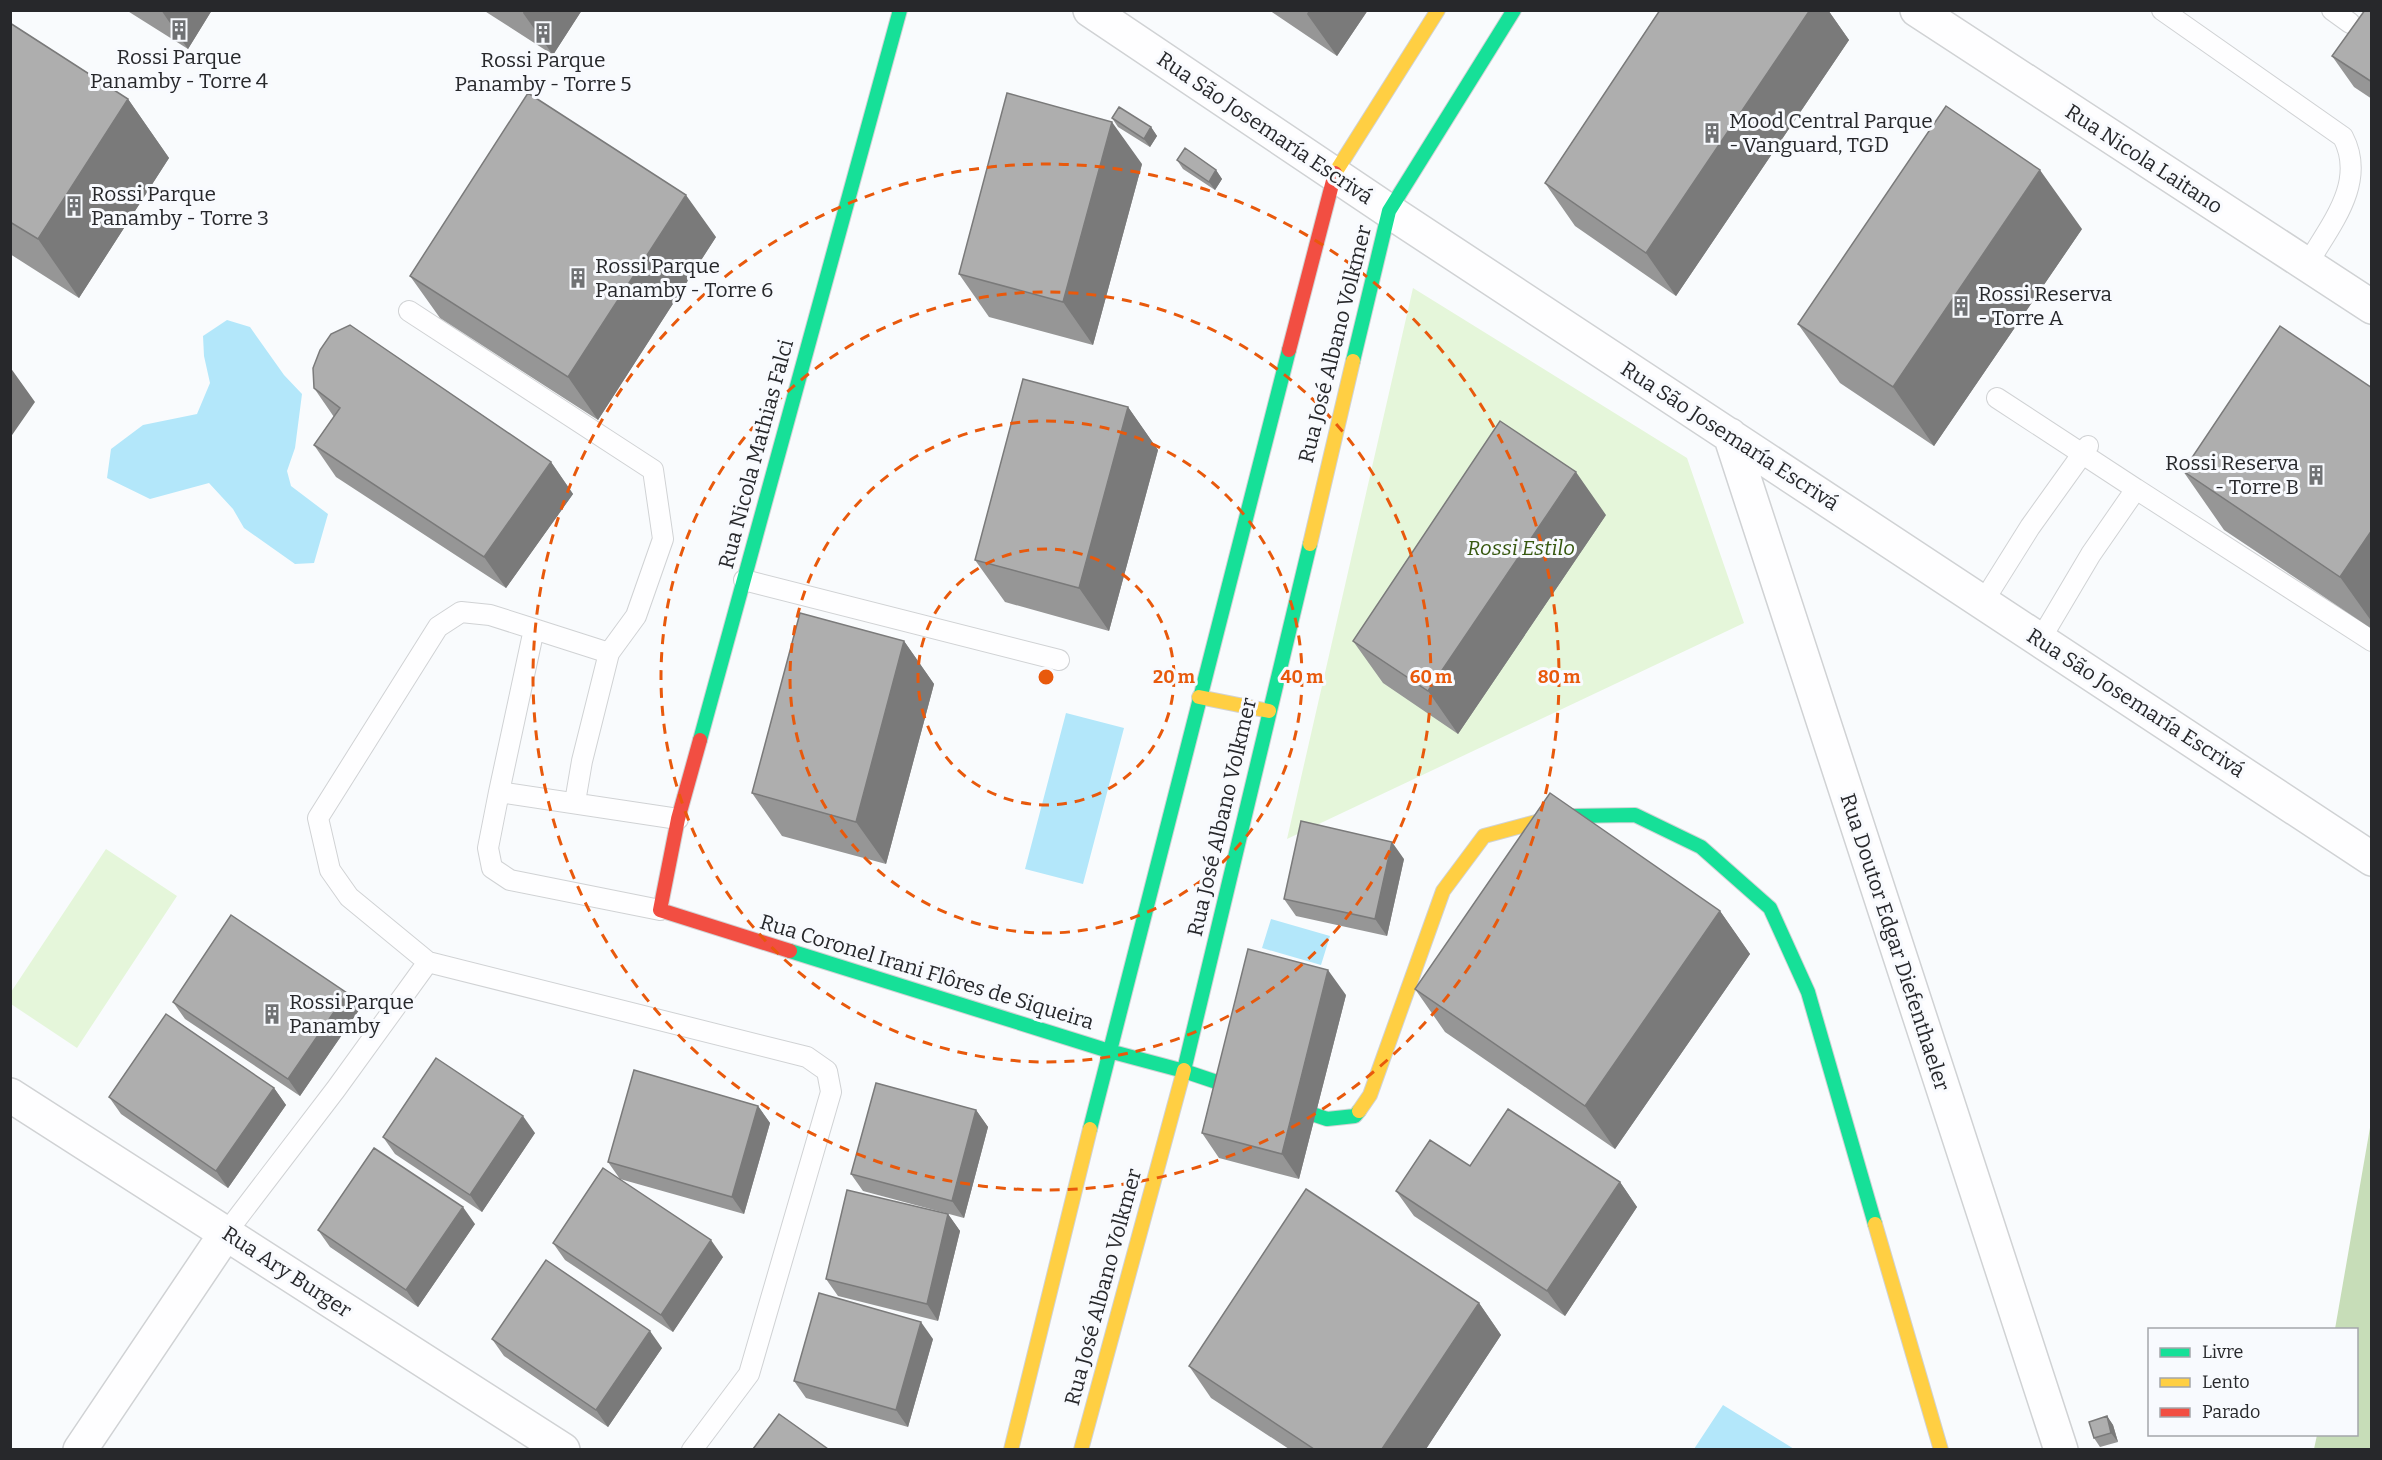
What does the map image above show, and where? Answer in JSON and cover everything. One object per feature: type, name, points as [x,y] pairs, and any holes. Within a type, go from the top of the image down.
[{"type":"street","name":"Rua Nicola Mathias Falci","points":[[660,910],[678,819],[900,10]]},
{"type":"street","name":"Rua São Josemaría Escrivá","points":[[1090,10],[1389,211],[2372,859]]},
{"type":"street","name":"Rua José Albano Volkmer","points":[[1011,1449],[1109,1051],[1334,174],[1438,10]]},
{"type":"street","name":"Rua José Albano Volkmer","points":[[1081,1449],[1184,1071],[1389,211],[1514,10]]},
{"type":"street","name":"Rua Nicola Laitano","points":[[1917,10],[2372,307]]},
{"type":"street","name":"Rua Doutor Edgar Diefenthaeler","points":[[1730,435],[2061,1449]]},
{"type":"street","points":[[1199,697],[1269,711]]},
{"type":"street","name":"Rua Coronel Irani Flôres de Siqueira","points":[[660,910],[1109,1051],[1184,1071],[1327,1119],[1355,1116],[1370,1095],[1443,891],[1484,836],[1559,816],[1635,815],[1701,848],[1770,908],[1808,992],[1941,1449]]},
{"type":"street","name":"Rua Ary Burger","points":[[10,1095],[563,1449]]},
{"type":"street","points":[[80,1449],[226,1233]]},
{"type":"lane","points":[[2162,10],[2343,137],[2350,151],[2352,165],[2348,193],[2307,265]]},
{"type":"lane","points":[[2332,10],[2350,23]]},
{"type":"lane","points":[[408,311],[653,470],[663,539],[636,616],[609,653],[582,761],[575,802]]},
{"type":"lane","points":[[1997,398],[2085,450],[2136,489],[2372,641]]},
{"type":"lane","points":[[1983,602],[2030,527],[2085,450]]},
{"type":"lane","points":[[2040,640],[2091,554],[2136,489]]},
{"type":"lane","points":[[744,580],[1059,660]]},
{"type":"lane","points":[[609,653],[490,615],[461,612],[438,627],[318,818],[330,870],[349,897],[428,962],[807,1057],[826,1071],[831,1092],[749,1374],[692,1449]]},
{"type":"lane","points":[[534,629],[489,848],[492,867],[510,880],[660,910]]},
{"type":"lane","points":[[499,792],[678,819]]},
{"type":"lane","points":[[226,1233],[336,1089],[428,962]]},
{"type":"green space","name":"Rossi Estilo","points":[[1413,288],[1687,458],[1744,623],[1287,839]]},
{"type":"green space","points":[[106,849],[177,896],[77,1048],[11,1004],[11,992]]},
{"type":"green space","points":[[2371,1122],[2371,1449],[2314,1449],[2317,1436],[2358,1436],[2358,1328],[2335,1328]]},
{"type":"water","points":[[227,320],[250,327],[284,375],[302,394],[295,448],[287,471],[291,486],[328,514],[314,563],[295,564],[244,528],[233,509],[209,483],[150,499],[107,478],[111,449],[143,425],[197,414],[210,383],[204,356],[203,336]]},
{"type":"water","points":[[1066,713],[1124,728],[1083,884],[1025,869]]},
{"type":"water","points":[[1271,919],[1330,936],[1321,965],[1262,948]]},
{"type":"water","points":[[1723,1405],[1794,1449],[1694,1449]]},
{"type":"building","points":[[1660,10],[1810,10],[1646,253],[1545,183]]},
{"type":"building","points":[[2365,10],[2372,10],[2372,82],[2332,56]]},
{"type":"building","points":[[10,23],[128,99],[38,239],[10,222]]},
{"type":"building","name":"Rossi Parque Panamby - Torre 6","points":[[528,93],[686,195],[568,377],[410,276]]},
{"type":"building","points":[[1007,93],[1112,122],[1063,302],[959,274]]},
{"type":"building","points":[[1946,106],[2040,170],[1893,387],[1798,324]]},
{"type":"building","points":[[1119,107],[1151,127],[1144,139],[1112,118]]},
{"type":"building","points":[[1185,148],[1216,170],[1209,182],[1177,160]]},
{"type":"building","points":[[350,325],[551,462],[484,557],[314,445],[340,408],[314,388],[313,368],[320,350],[331,334]]},
{"type":"building","points":[[2280,326],[2372,388],[2372,530],[2340,577],[2183,471]]},
{"type":"building","points":[[1023,379],[1128,407],[1079,588],[975,560]]},
{"type":"building","points":[[1500,421],[1576,472],[1428,691],[1353,641]]},
{"type":"building","points":[[800,613],[904,641],[856,822],[752,793]]},
{"type":"building","points":[[1550,793],[1720,911],[1585,1106],[1415,989]]},
{"type":"building","points":[[1301,821],[1392,842],[1375,919],[1284,899]]},
{"type":"building","name":"Rossi Parque Panamby","points":[[231,915],[347,993],[288,1079],[173,1002]]},
{"type":"building","points":[[1248,949],[1328,970],[1282,1154],[1202,1133]]},
{"type":"building","points":[[166,1014],[274,1088],[216,1171],[109,1097]]},
{"type":"building","points":[[436,1058],[523,1116],[470,1195],[383,1137]]},
{"type":"building","points":[[634,1070],[758,1106],[732,1197],[608,1162]]},
{"type":"building","points":[[876,1083],[976,1110],[952,1201],[851,1174]]},
{"type":"building","points":[[1508,1109],[1620,1182],[1547,1291],[1396,1191],[1430,1140],[1470,1166]]},
{"type":"building","points":[[374,1148],[463,1207],[406,1290],[318,1230]]},
{"type":"building","points":[[603,1168],[711,1240],[661,1315],[553,1243]]},
{"type":"building","points":[[1306,1189],[1479,1303],[1382,1449],[1314,1449],[1189,1366]]},
{"type":"building","points":[[847,1190],[948,1214],[927,1304],[826,1279]]},
{"type":"building","points":[[546,1260],[650,1331],[596,1410],[492,1339]]},
{"type":"building","points":[[819,1293],[921,1322],[896,1410],[794,1381]]},
{"type":"building","points":[[779,1414],[828,1449],[753,1449]]},
{"type":"building","points":[[2107,1416],[2111,1433],[2094,1438],[2089,1422]]},
{"type":"traffic: fast","points":[[700,740],[900,10]]},
{"type":"traffic: fast","points":[[1353,361],[1389,211],[1514,10]]},
{"type":"traffic: fast","points":[[1090,1129],[1289,350]]},
{"type":"traffic: fast","points":[[1184,1070],[1310,544]]},
{"type":"traffic: fast","points":[[1571,816],[1635,815],[1701,847],[1770,908],[1808,992],[1875,1224]]},
{"type":"traffic: fast","points":[[790,951],[1109,1051],[1184,1071],[1327,1119],[1355,1116],[1359,1111]]},
{"type":"traffic: slow","points":[[1335,173],[1438,10]]},
{"type":"traffic: slow","points":[[1310,544],[1353,361]]},
{"type":"traffic: slow","points":[[1199,697],[1269,711]]},
{"type":"traffic: slow","points":[[1359,1111],[1370,1095],[1443,891],[1484,836],[1559,816],[1571,816]]},
{"type":"traffic: slow","points":[[1081,1450],[1184,1070]]},
{"type":"traffic: slow","points":[[1011,1450],[1090,1129]]},
{"type":"traffic: slow","points":[[1875,1224],[1941,1450]]},
{"type":"traffic: jam","points":[[1289,350],[1335,173]]},
{"type":"traffic: jam","points":[[700,740],[678,819],[660,910],[790,951]]},
{"type":"place","name":"Rossi Parque Panamby - Torre 4","points":[[179,30]]},
{"type":"place","name":"Rossi Parque Panamby - Torre 5","points":[[543,33]]},
{"type":"place","name":"Mood Central Parque - Vanguard, TGD","points":[[1712,133]]},
{"type":"place","name":"Rossi Parque Panamby - Torre 3","points":[[74,206]]},
{"type":"place","name":"Rossi Parque Panamby - Torre 6","points":[[578,278]]},
{"type":"place","name":"Rossi Reserva - Torre A","points":[[1961,306]]},
{"type":"place","name":"Rossi Reserva - Torre B","points":[[2316,475]]},
{"type":"place","name":"Rossi Parque Panamby","points":[[272,1014]]}]
